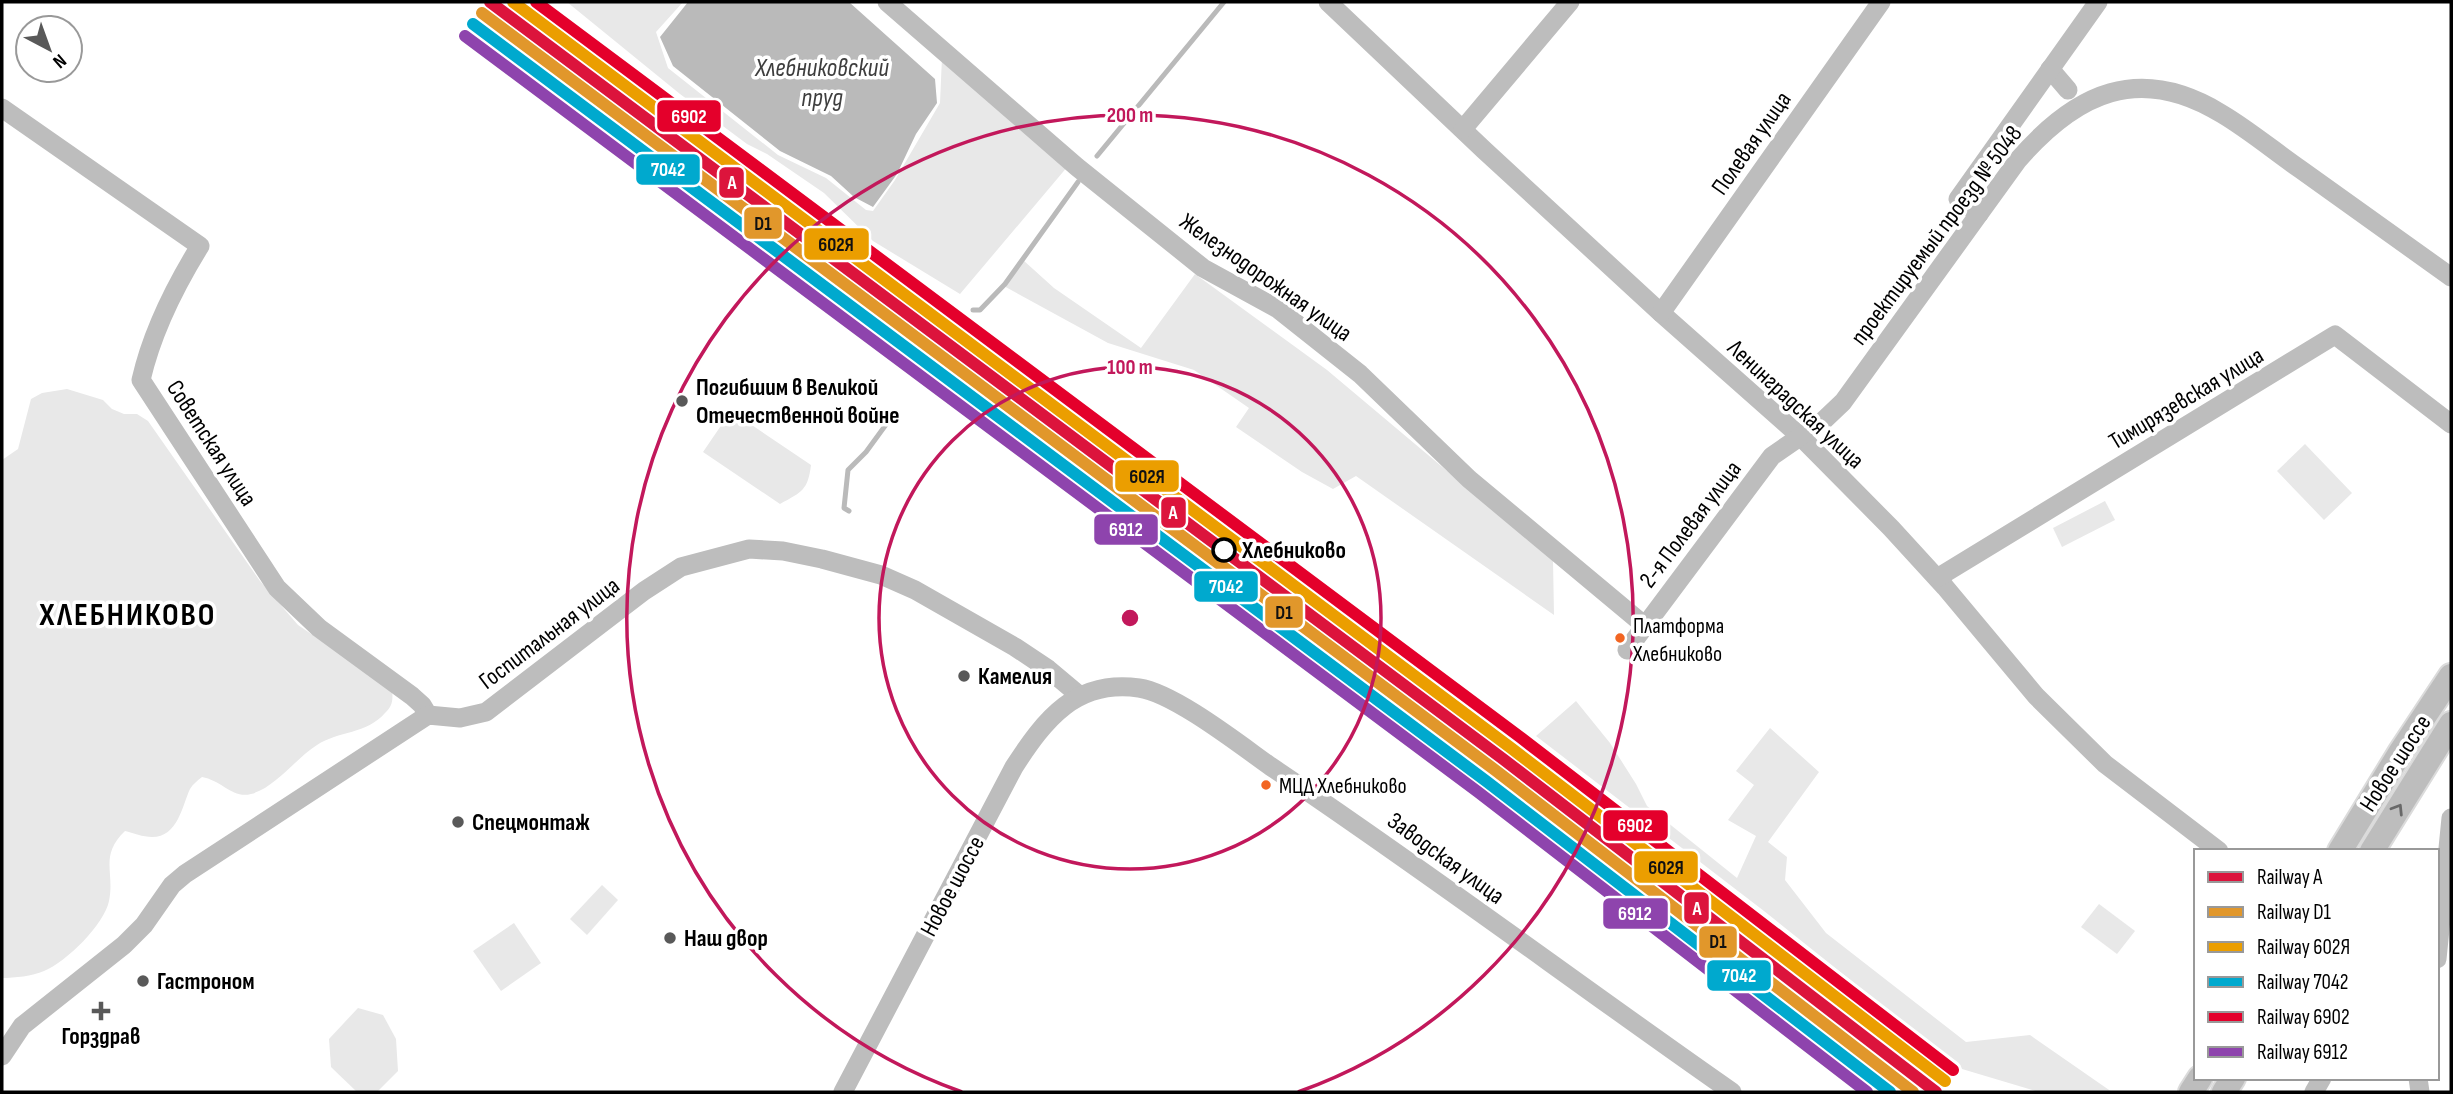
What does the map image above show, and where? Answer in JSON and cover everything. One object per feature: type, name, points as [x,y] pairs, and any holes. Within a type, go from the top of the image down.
[{"type":"main road","name":"Новое шоссе","points":[[2341,849],[2400,753],[2451,677]]},
{"type":"main road","name":"Новое шоссе","points":[[2373,849],[2451,724]]},
{"type":"street","name":"Железнодорожная улица","points":[[887,2],[1077,167],[1203,268],[1278,309],[1360,374],[1469,479],[1644,625]]},
{"type":"street","name":"Ленинградская улица","points":[[1328,2],[1661,313],[1801,438],[1937,578],[2036,696],[2105,764],[2216,849]]},
{"type":"street","points":[[1463,129],[1570,2]]},
{"type":"street","name":"Полевая улица","points":[[1661,313],[1881,2]]},
{"type":"street","points":[[1979,214],[1958,199],[2098,2]]},
{"type":"street","points":[[2049,69],[2068,90]]},
{"type":"street","name":"проектируемый проезд № 5048","points":[[1801,438],[1843,402],[1979,214],[2041,134],[2078,106],[2101,95],[2148,89],[2171,91],[2196,100],[2230,119],[2451,277]]},
{"type":"street","name":"Советская улица","points":[[2,108],[200,247],[180,279],[148,350],[141,380],[278,589],[319,628],[412,696],[428,715]]},
{"type":"street","name":"Тимирязевская улица","points":[[1937,578],[2335,335],[2451,424]]},
{"type":"street","name":"2-я Полевая улица","points":[[1627,650],[1772,456],[1801,438]]},
{"type":"street","name":"Госпитальная улица","points":[[428,715],[460,718],[486,712],[644,591],[681,567],[749,550],[783,551],[881,575],[915,590],[1015,647],[1048,669],[1079,695]]},
{"type":"street","name":"Заводская улица","points":[[1079,695],[1100,689],[1140,688],[1173,700],[1336,810],[1732,1092]]},
{"type":"street","name":"Новое шоссе","points":[[843,1092],[1014,766],[1050,716],[1079,695]]},
{"type":"street","points":[[2,1056],[22,1026],[144,925],[172,885],[185,874],[428,715]]},
{"type":"street","points":[[2439,939],[2451,818]]},
{"type":"shaded area","points":[[567,2],[683,2],[656,32],[668,68],[778,155],[826,178],[866,210],[873,211],[895,180],[940,103],[942,57],[1068,166],[960,294],[873,241],[824,193],[767,154],[747,144],[680,94]]},
{"type":"shaded area","points":[[1023,260],[1054,288],[1141,348],[1195,274],[1327,370],[1553,560],[1554,615],[1356,476],[1333,489],[1302,472],[1236,427],[1249,408],[1194,370],[1108,343],[1002,285]]},
{"type":"shaded area","points":[[67,389],[103,400],[112,409],[124,414],[137,414],[148,421],[260,581],[298,625],[392,689],[392,699],[390,708],[378,720],[361,729],[325,740],[260,791],[238,794],[202,777],[190,789],[178,819],[168,832],[152,837],[125,831],[112,848],[110,856],[110,891],[106,911],[83,942],[63,960],[44,971],[2,978],[2,460],[18,449],[31,399],[42,393]]},
{"type":"shaded area","points":[[731,411],[811,465],[806,485],[799,493],[780,504],[703,452]]},
{"type":"shaded area","points":[[2305,444],[2352,493],[2324,520],[2277,471]]},
{"type":"shaded area","points":[[2105,501],[2115,520],[2062,547],[2053,528]]},
{"type":"shaded area","points":[[1576,701],[1610,743],[1647,806],[1737,878],[1756,836],[1728,820],[1754,785],[1736,771],[1770,728],[1819,772],[1768,842],[1787,857],[1785,880],[1826,933],[1966,1042],[2030,1035],[2112,1092],[2039,1092],[1962,1069],[1764,911],[1536,736]]},
{"type":"shaded area","points":[[602,885],[618,900],[587,935],[570,919]]},
{"type":"shaded area","points":[[2099,904],[2135,931],[2117,954],[2081,927]]},
{"type":"shaded area","points":[[514,923],[541,963],[501,991],[473,951]]},
{"type":"shaded area","points":[[358,1008],[383,1015],[396,1039],[398,1071],[377,1092],[357,1092],[331,1067],[329,1039]]},
{"type":"water","name":"Хлебниковский пруд","points":[[688,2],[849,2],[935,79],[937,103],[916,134],[897,174],[873,207],[854,197],[831,176],[780,151],[673,66],[660,37]]},
{"type":"waterway","points":[[1097,156],[1224,2]]},
{"type":"waterway","points":[[973,310],[980,310],[1005,284],[1078,182]]},
{"type":"waterway","points":[[849,511],[844,508],[848,470],[866,452],[893,415]]},
{"type":"rail line","name":"A","points":[[490,2],[1503,759],[1936,1092]]},
{"type":"rail line","name":"602Я","points":[[513,2],[1511,748],[1945,1081]]},
{"type":"rail line","name":"6902","points":[[536,2],[1520,737],[1953,1070]]},
{"type":"rail line","name":"D1","points":[[482,13],[1495,770],[1913,1092]]},
{"type":"rail line","name":"7042","points":[[473,24],[1486,781],[1890,1092]]},
{"type":"rail line","name":"6912","points":[[465,36],[1478,792],[1867,1092]]},
{"type":"place","name":"Погибшим в Великой Отечественной войне","points":[[682,401]]},
{"type":"place","name":"Хлебниково","points":[[1224,550]]},
{"type":"place","name":"Платформа Хлебниково","points":[[1620,638]]},
{"type":"place","name":"Камелия","points":[[964,676]]},
{"type":"place","name":"МЦД Хлебниково","points":[[1266,785]]},
{"type":"place","name":"Спецмонтаж","points":[[458,822]]},
{"type":"place","name":"Наш двор","points":[[670,938]]},
{"type":"place","name":"Гастроном","points":[[143,981]]},
{"type":"place","name":"Горздрав","points":[[101,1011]]},
{"type":"district","name":"ХЛЕБНИКОВО","points":[[128,614]]}]
